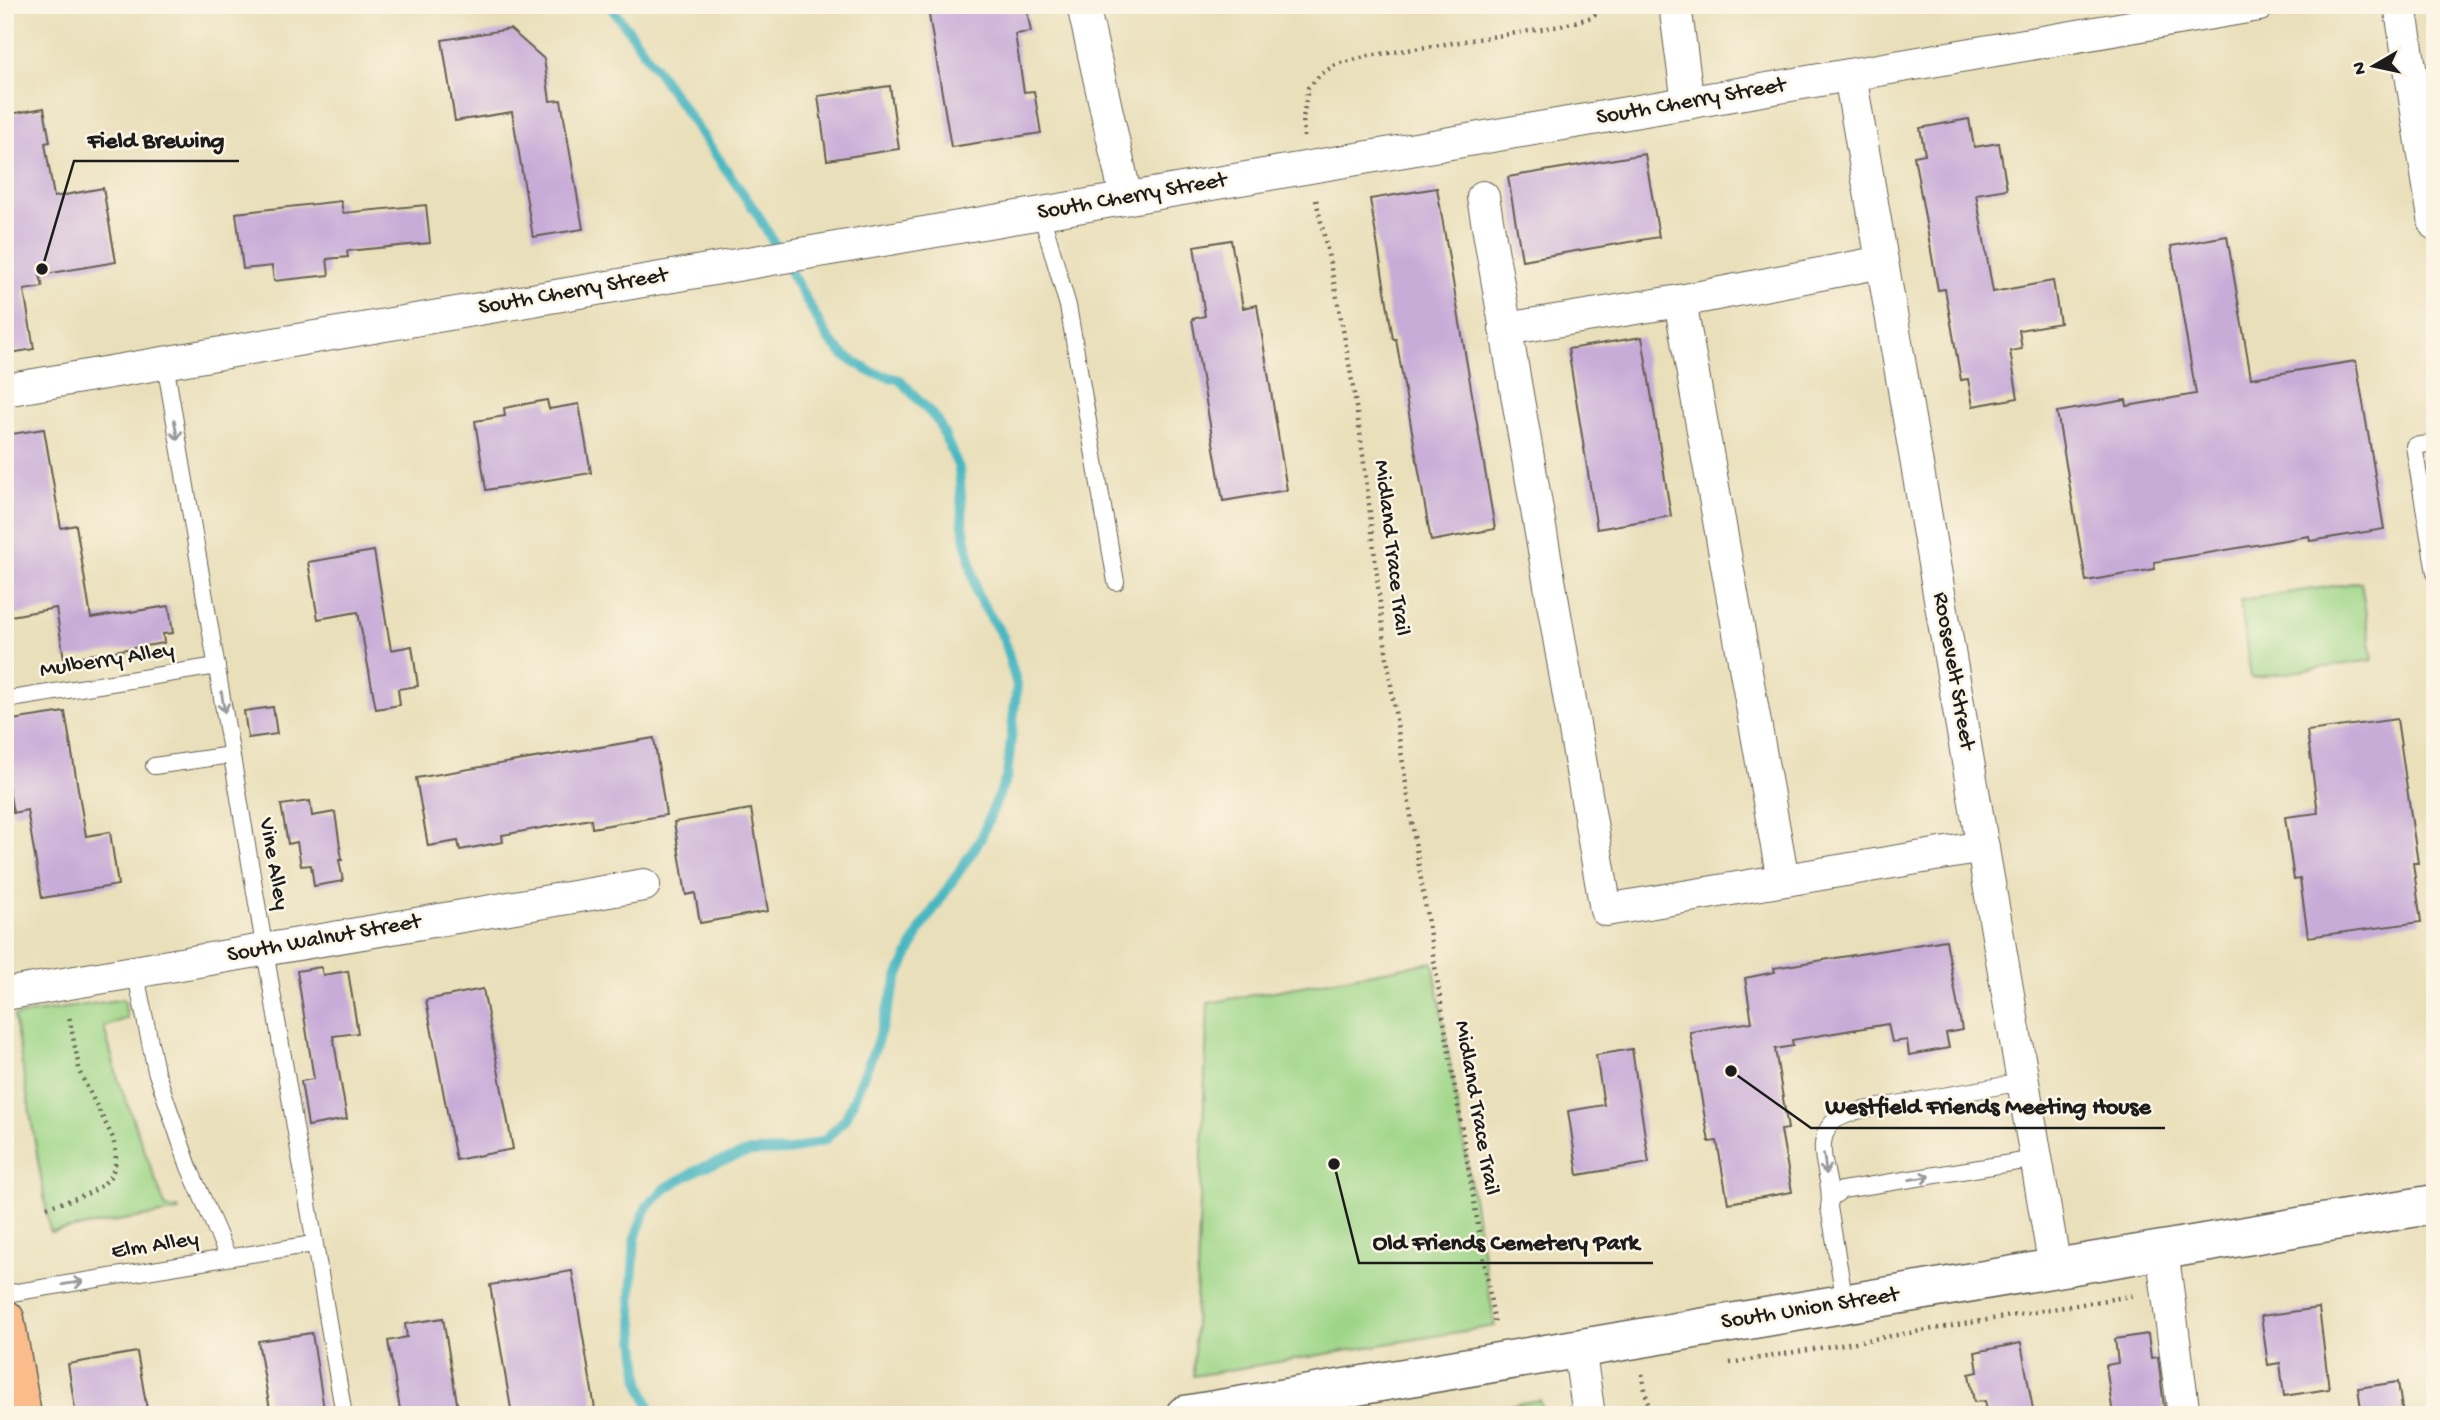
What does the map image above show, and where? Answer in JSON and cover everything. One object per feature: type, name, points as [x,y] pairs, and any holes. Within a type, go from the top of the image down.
[{"type":"main road","points":[[5,1319],[22,1415]]},
{"type":"street","points":[[1083,5],[1126,198]]},
{"type":"street","points":[[1675,5],[1688,103]]},
{"type":"street","name":"South Cherry Street","points":[[5,390],[2259,5]]},
{"type":"street","points":[[2400,5],[2435,224]]},
{"type":"street","name":"Roosevelt Street","points":[[1850,75],[2055,1268]]},
{"type":"street","points":[[1483,197],[1606,910],[1983,846]]},
{"type":"street","points":[[1505,330],[1882,262]]},
{"type":"street","points":[[1679,300],[1783,880]]},
{"type":"street","name":"South Walnut Street","points":[[5,994],[644,885]]},
{"type":"street","name":"South Union Street","points":[[1185,1415],[2435,1204]]},
{"type":"street","points":[[2162,1250],[2184,1415]]},
{"type":"street","points":[[1578,1348],[1589,1415]]},
{"type":"lane","points":[[1041,213],[1068,306],[1116,582]]},
{"type":"lane","name":"Vine Alley","points":[[164,363],[344,1415]]},
{"type":"lane","points":[[2435,443],[2414,446],[2435,573]]},
{"type":"lane","name":"Mulberry Alley","points":[[5,700],[217,666]]},
{"type":"lane","points":[[154,766],[231,755]]},
{"type":"lane","points":[[135,971],[156,1071],[189,1167],[228,1257]]},
{"type":"lane","points":[[1845,1303],[1824,1163],[1823,1139],[1833,1121],[1857,1111],[2023,1082]]},
{"type":"lane","points":[[1831,1198],[1842,1190],[2036,1159]]},
{"type":"lane","name":"Elm Alley","points":[[5,1294],[313,1244]]},
{"type":"path","name":"Midland Trace Trail","points":[[1495,1326],[1433,962],[1385,641],[1358,420],[1327,250],[1308,167],[1303,118],[1308,88],[1337,64],[1369,56],[1561,26],[1592,17],[1607,5]]},
{"type":"path","points":[[47,1207],[94,1192],[108,1180],[116,1164],[116,1147],[112,1136],[80,1073],[67,1004]]},
{"type":"green space","points":[[2361,582],[2373,660],[2251,678],[2240,600]]},
{"type":"green space","points":[[1433,962],[1495,1326],[1193,1376],[1208,1003]]},
{"type":"green space","points":[[124,999],[127,1018],[104,1027],[118,1079],[166,1208],[178,1208],[179,1211],[50,1232],[14,1016]]},
{"type":"green space","points":[[1540,1400],[1543,1415],[1452,1415]]},
{"type":"building","points":[[949,5],[1026,5],[1031,32],[1015,34],[1024,92],[1034,91],[1041,133],[951,147],[928,9]]},
{"type":"building","points":[[510,29],[544,59],[550,101],[561,100],[583,229],[533,237],[512,112],[455,121],[442,40]]},
{"type":"building","points":[[890,86],[899,149],[827,160],[818,96]]},
{"type":"building","points":[[44,108],[50,142],[45,143],[54,197],[103,188],[116,262],[40,275],[43,287],[24,290],[34,349],[5,354],[5,115]]},
{"type":"building","points":[[1969,119],[1974,147],[1999,143],[2007,189],[1976,194],[1993,292],[2053,281],[2060,323],[2019,330],[2022,349],[2010,351],[2018,398],[1973,406],[1968,379],[1961,380],[1945,289],[1938,290],[1914,156],[1925,154],[1920,128]]},
{"type":"building","points":[[1645,154],[1659,237],[1522,260],[1508,177]]},
{"type":"building","points":[[1437,188],[1495,529],[1431,541],[1370,199]]},
{"type":"building","points":[[341,201],[343,213],[426,205],[430,243],[347,251],[348,257],[327,259],[329,275],[274,281],[272,266],[243,269],[236,213]]},
{"type":"building","points":[[2227,236],[2251,378],[2356,361],[2384,529],[2310,541],[2309,536],[2154,562],[2155,569],[2086,581],[2057,412],[2126,400],[2127,406],[2196,394],[2171,246]]},
{"type":"building","points":[[1231,240],[1243,308],[1257,305],[1287,490],[1223,501],[1192,319],[1205,316],[1194,246]]},
{"type":"building","points":[[1642,337],[1671,516],[1597,529],[1568,349]]},
{"type":"building","points":[[547,400],[549,409],[579,404],[591,473],[486,490],[475,421],[505,416],[504,408]]},
{"type":"building","points":[[44,429],[61,528],[76,525],[91,618],[169,606],[173,633],[163,634],[164,643],[64,659],[56,608],[5,617],[5,435]]},
{"type":"building","points":[[374,551],[391,650],[412,646],[418,686],[398,689],[400,705],[376,709],[358,612],[318,619],[308,562]]},
{"type":"building","points":[[273,707],[277,734],[248,738],[244,711]]},
{"type":"building","points":[[65,712],[86,836],[110,832],[118,885],[42,898],[27,810],[13,813],[5,767],[5,721]]},
{"type":"building","points":[[2397,719],[2418,863],[2413,863],[2421,922],[2308,937],[2300,879],[2294,880],[2285,817],[2318,813],[2307,731]]},
{"type":"building","points":[[654,738],[666,815],[592,828],[591,819],[502,835],[503,842],[460,850],[458,841],[428,846],[416,778]]},
{"type":"building","points":[[310,801],[312,816],[335,812],[343,881],[314,886],[311,865],[301,866],[297,842],[288,844],[281,805]]},
{"type":"building","points":[[751,809],[768,911],[700,923],[695,893],[686,895],[674,822]]},
{"type":"building","points":[[1946,940],[1962,1030],[1946,1033],[1949,1048],[1909,1055],[1907,1040],[1892,1042],[1888,1024],[1792,1040],[1793,1046],[1775,1049],[1788,1129],[1781,1130],[1792,1192],[1728,1203],[1717,1141],[1709,1142],[1690,1032],[1752,1022],[1745,978],[1775,972],[1774,968]]},
{"type":"building","points":[[321,967],[323,975],[348,971],[358,1033],[333,1036],[347,1119],[308,1126],[301,1081],[314,1079],[297,971]]},
{"type":"building","points":[[483,989],[513,1149],[456,1160],[426,1000]]},
{"type":"building","points":[[1632,1049],[1649,1163],[1578,1175],[1568,1111],[1604,1105],[1596,1055]]},
{"type":"building","points":[[572,1271],[596,1415],[512,1415],[490,1285]]},
{"type":"building","points":[[2319,1308],[2329,1389],[2284,1396],[2280,1363],[2268,1365],[2261,1316]]},
{"type":"building","points":[[443,1318],[459,1415],[401,1415],[388,1341],[407,1337],[405,1324]]},
{"type":"building","points":[[312,1333],[325,1415],[271,1415],[258,1341]]},
{"type":"building","points":[[2148,1334],[2151,1358],[2158,1357],[2165,1415],[2113,1415],[2106,1365],[2118,1363],[2115,1339]]},
{"type":"building","points":[[2021,1343],[2034,1415],[1988,1415],[1985,1401],[1974,1402],[1969,1374],[1978,1372],[1975,1352]]},
{"type":"building","points":[[137,1352],[148,1415],[76,1415],[68,1364]]},
{"type":"building","points":[[2398,1382],[2403,1415],[2362,1415],[2358,1388]]},
{"type":"waterway","points":[[609,5],[758,215],[829,340],[845,356],[871,372],[900,380],[938,421],[959,468],[963,525],[977,595],[1003,637],[1017,685],[1007,776],[980,840],[920,930],[898,977],[875,1048],[846,1118],[825,1140],[789,1151],[750,1152],[703,1167],[667,1187],[647,1206],[635,1238],[631,1298],[640,1382],[652,1415]]},
{"type":"place","name":"Field Brewing","points":[[42,269]]},
{"type":"place","name":"Westfield Friends Meeting House","points":[[1731,1071]]},
{"type":"place","name":"Old Friends Cemetery Park","points":[[1334,1164]]}]
